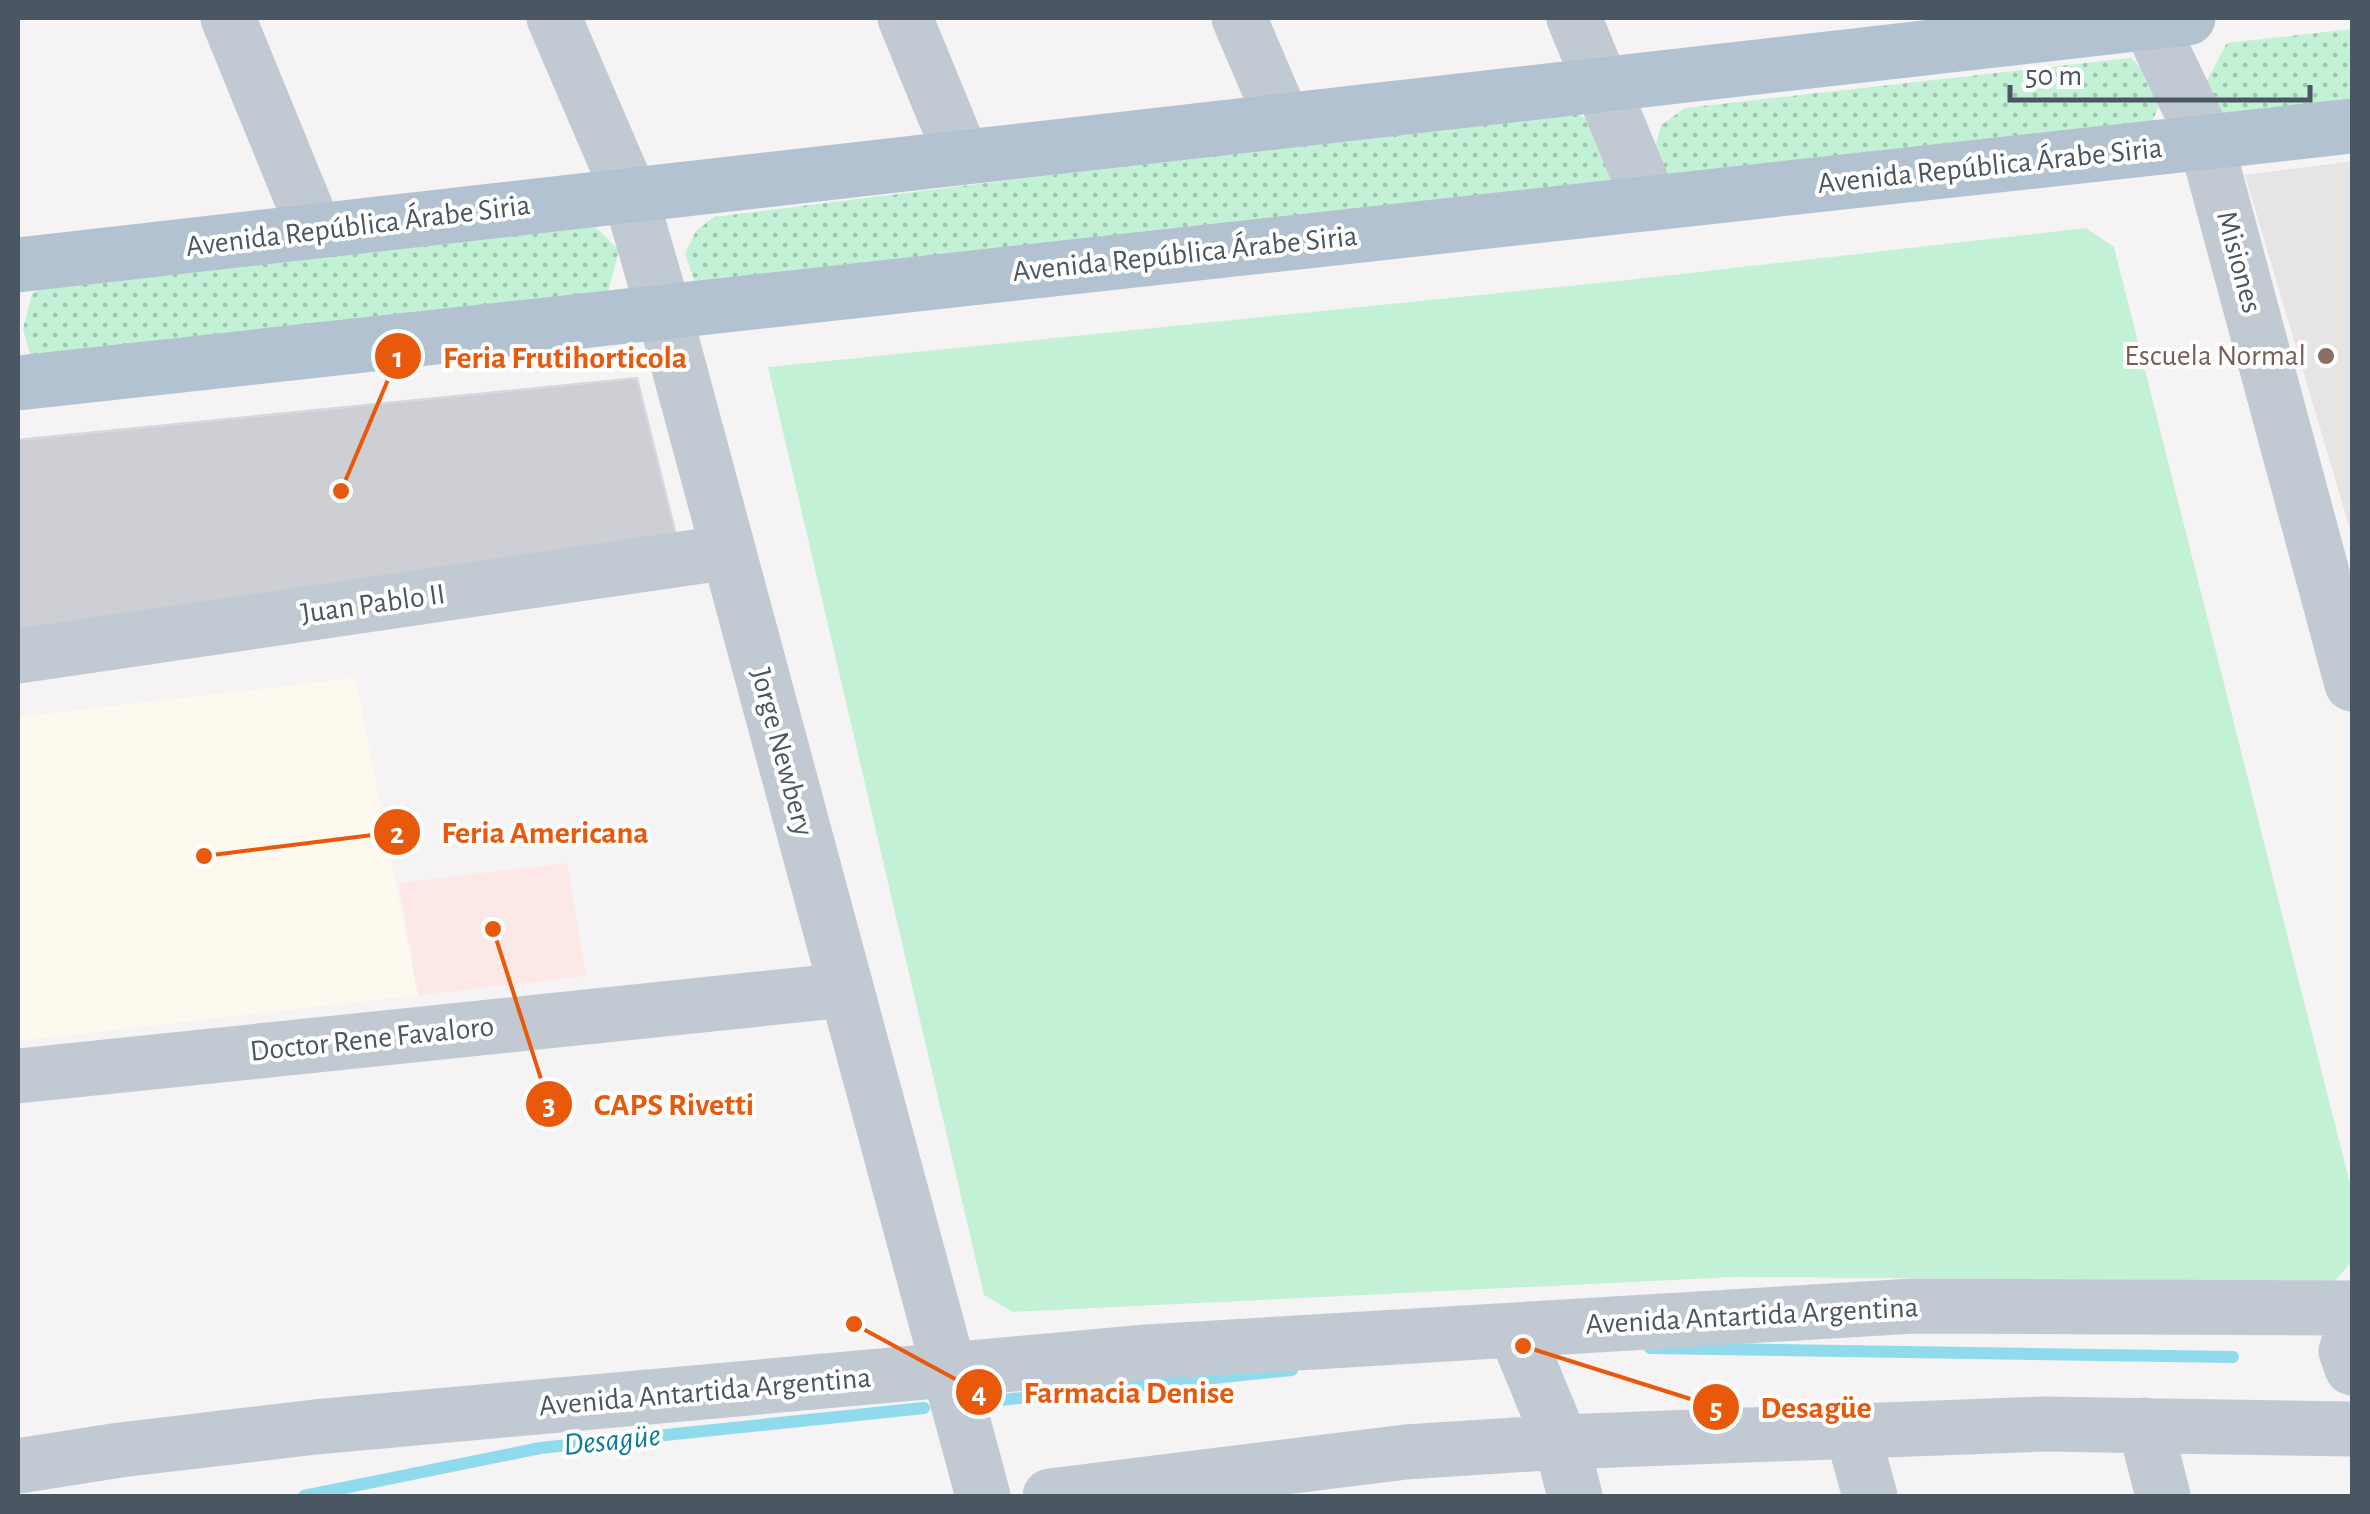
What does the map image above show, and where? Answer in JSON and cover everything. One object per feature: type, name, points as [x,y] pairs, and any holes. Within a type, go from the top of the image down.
[{"type":"main road","name":"Avenida República Árabe Siria","points":[[18,265],[1602,84],[1925,32],[2168,20]]},
{"type":"main road","name":"Avenida República Árabe Siria","points":[[21,373],[664,312],[2352,126]]},
{"type":"street","points":[[228,18],[315,231]]},
{"type":"street","name":"Jorge Newbery","points":[[554,18],[630,195],[664,312],[982,1496]]},
{"type":"street","points":[[905,18],[962,157]]},
{"type":"street","points":[[1239,18],[1284,120]]},
{"type":"street","points":[[1574,18],[1650,203]]},
{"type":"street","name":"Misiones","points":[[2168,20],[2206,142],[2352,684]]},
{"type":"street","name":"Juan Pablo II","points":[[18,656],[729,552]]},
{"type":"street","name":"Doctor Rene Favaloro","points":[[18,1076],[846,990]]},
{"type":"street","name":"Avenida Antartida Argentina","points":[[18,1466],[125,1473],[333,1426],[1146,1352],[1914,1306],[2352,1308]]},
{"type":"street","points":[[1515,1330],[1561,1442],[1575,1496]]},
{"type":"street","points":[[2352,1332],[2346,1351],[2352,1368]]},
{"type":"street","points":[[1050,1496],[1275,1482],[1406,1452],[1561,1442],[2044,1424],[2352,1429]]},
{"type":"street","points":[[2145,1425],[2163,1496]]},
{"type":"street","points":[[1852,1432],[1870,1496]]},
{"type":"shaded area","name":"Escuela Normal","points":[[2352,161],[2352,536],[2245,175]]},
{"type":"shaded area","points":[[355,678],[418,995],[18,1041],[18,717]]},
{"type":"shaded area","points":[[567,863],[586,976],[418,995],[399,883]]},
{"type":"green space","points":[[2352,29],[2352,108],[2233,125],[2214,110],[2203,88],[2227,43]]},
{"type":"green space","points":[[2131,58],[2165,92],[2148,131],[1696,183],[1665,172],[1655,148],[1661,125],[1685,108]]},
{"type":"green space","points":[[1571,110],[1597,126],[1612,178],[1587,196],[695,283],[685,254],[696,231],[714,217]]},
{"type":"green space","points":[[584,216],[619,250],[604,308],[31,357],[23,329],[32,294],[50,282]]},
{"type":"green space","points":[[2086,228],[2114,247],[2352,1192],[2352,1261],[2335,1281],[1734,1277],[1013,1312],[984,1295],[768,367],[1628,280]]},
{"type":"building","points":[[637,378],[678,543],[18,629],[18,440]]},
{"type":"waterway","name":"Desagüe","points":[[1650,1348],[2233,1357]]},
{"type":"waterway","name":"Desagüe","points":[[991,1401],[1292,1370]]},
{"type":"waterway","name":"Desagüe","points":[[304,1496],[540,1448],[924,1408]]},
{"type":"place","name":"Escuela Normal","points":[[2326,356]]},
{"type":"place","name":"Feria Frutihorticola","points":[[341,491]]},
{"type":"place","name":"Feria Americana","points":[[204,856]]},
{"type":"place","name":"CAPS Rivetti","points":[[493,929]]},
{"type":"place","name":"Farmacia Denise","points":[[854,1324]]},
{"type":"place","name":"Desagüe","points":[[1523,1346]]}]
